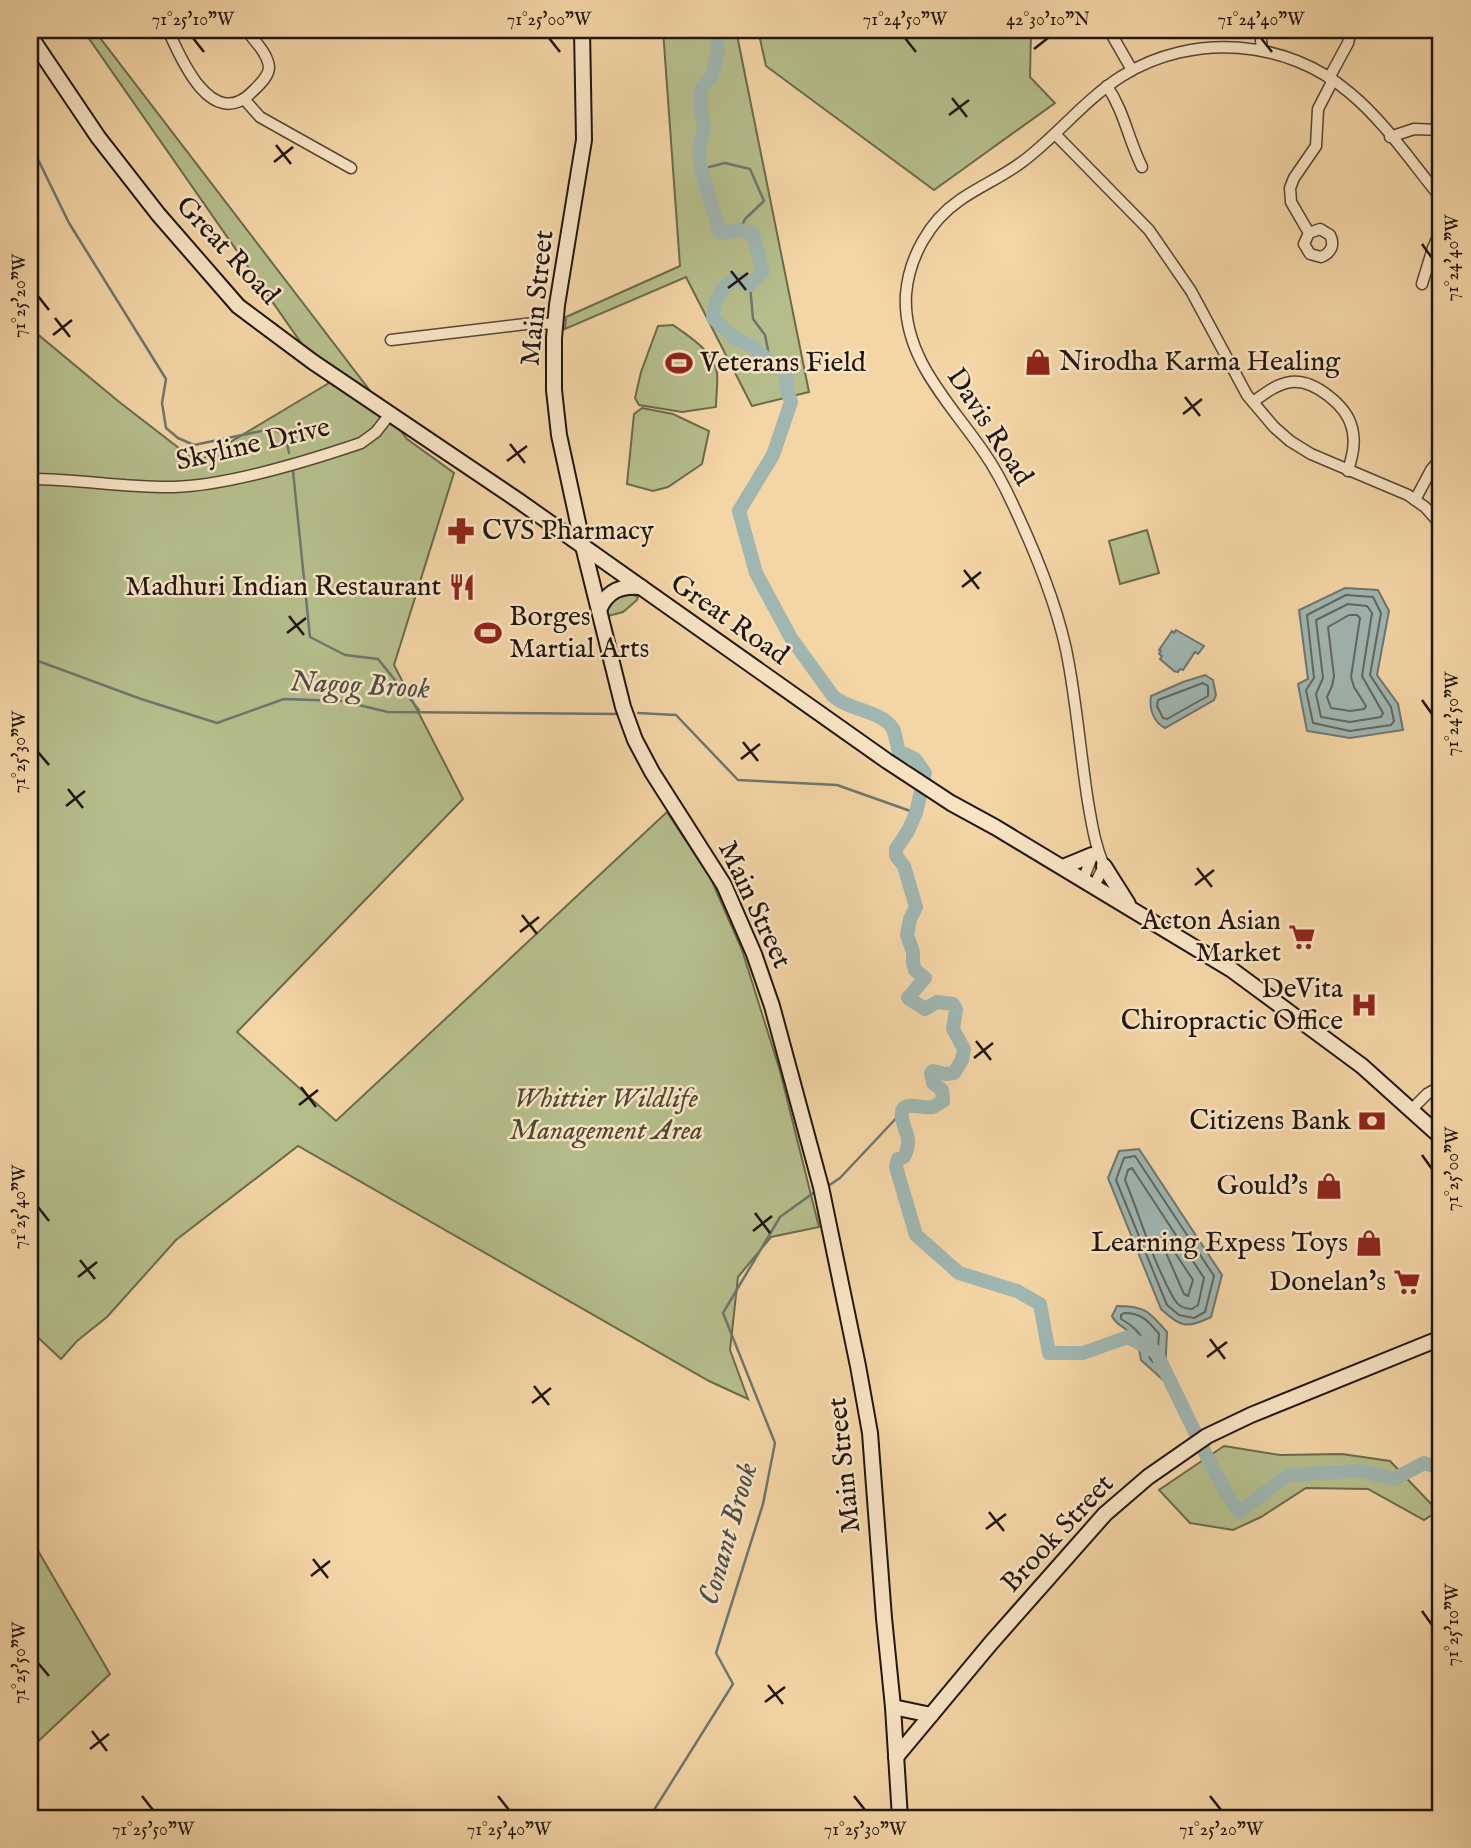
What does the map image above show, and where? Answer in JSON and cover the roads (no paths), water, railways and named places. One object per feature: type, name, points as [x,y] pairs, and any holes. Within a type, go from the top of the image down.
[{"type":"main road","name":"Main Street","points":[[582,30],[584,140],[554,324],[553,370],[556,408],[572,500],[618,690],[635,740],[656,779],[728,894],[754,954],[768,993],[821,1187],[870,1433],[900,1818]]},
{"type":"main road","name":"Great Road","points":[[30,36],[98,137],[158,214],[238,306],[313,362],[583,546],[923,785],[1232,971],[1362,1066],[1441,1137]]},
{"type":"main road","points":[[544,519],[564,514],[572,500]]},
{"type":"main road","points":[[599,610],[613,591],[627,586],[641,587]]},
{"type":"main road","points":[[1063,867],[1094,851]]},
{"type":"main road","points":[[1104,866],[1130,908]]},
{"type":"main road","name":"Brook Street","points":[[896,1757],[990,1643],[1105,1514],[1148,1477],[1192,1445],[1251,1415],[1441,1338]]},
{"type":"main road","points":[[893,1707],[931,1714]]},
{"type":"street","points":[[168,30],[187,70],[206,94],[227,103],[244,99],[265,78],[269,66],[246,30]]},
{"type":"street","points":[[1109,30],[1132,70]]},
{"type":"street","points":[[1260,30],[1262,50]]},
{"type":"street","points":[[1309,233],[1291,202],[1290,188],[1315,146],[1318,109],[1348,43],[1351,30]]},
{"type":"street","name":"Davis Road","points":[[1088,883],[1094,851],[1069,660],[1054,608],[1015,509],[986,455],[919,358],[911,338],[906,310],[908,281],[916,253],[939,218],[961,199],[1022,162],[1107,86],[1132,70],[1188,50],[1220,47],[1262,50],[1307,65],[1331,79],[1362,104],[1441,198]]},
{"type":"street","points":[[1107,86],[1123,113],[1130,141],[1142,167]]},
{"type":"street","points":[[244,99],[260,117],[351,168]]},
{"type":"street","points":[[1390,136],[1414,129],[1441,130]]},
{"type":"street","points":[[1055,134],[1132,211],[1159,245],[1191,292],[1253,402],[1290,441],[1348,471],[1398,490],[1415,500],[1441,525]]},
{"type":"street","points":[[1422,284],[1441,230]]},
{"type":"street","points":[[391,340],[534,323],[554,324]]},
{"type":"street","points":[[1253,402],[1270,390],[1290,382],[1312,386],[1327,396],[1350,421],[1353,431],[1354,444],[1348,471]]},
{"type":"street","name":"Skyline Drive","points":[[30,479],[170,487],[213,482],[361,443],[376,432],[390,414]]},
{"type":"street","points":[[1415,500],[1431,470],[1441,458]]},
{"type":"street","name":"Davis Road","points":[[1094,851],[1104,866]]},
{"type":"street","points":[[1088,883],[1104,866]]},
{"type":"street","points":[[1411,1110],[1427,1094],[1441,1086]]},
{"type":"water","points":[[1345,588],[1378,590],[1389,611],[1377,675],[1398,704],[1403,730],[1350,738],[1307,731],[1298,684],[1308,679],[1299,610]]},
{"type":"water","points":[[1176,630],[1204,646],[1198,654],[1195,652],[1183,670],[1178,672],[1160,659],[1162,656],[1159,654],[1172,631],[1174,633]]},
{"type":"water","points":[[1205,675],[1213,680],[1216,695],[1214,700],[1165,728],[1157,722],[1151,696]]},
{"type":"water","points":[[1139,1149],[1222,1275],[1211,1317],[1196,1323],[1179,1323],[1161,1309],[1108,1178],[1119,1151]]},
{"type":"water","points":[[1117,1306],[1146,1311],[1167,1332],[1165,1376],[1162,1379],[1141,1360],[1134,1338],[1112,1316]]},
{"type":"waterway","points":[[716,30],[718,52],[712,76],[701,89],[704,126],[699,151],[701,169],[720,233],[740,230],[752,233],[763,271],[750,285],[734,279],[729,283],[719,296],[713,318],[733,337],[753,347],[786,373],[791,402],[773,455],[739,511],[756,573],[791,638],[833,696],[888,723],[894,731],[899,751],[915,759],[925,773],[916,813],[896,849],[896,856],[904,866],[916,907],[907,935],[913,952],[913,963],[915,970],[925,978],[908,998],[925,1009],[937,1002],[953,1004],[956,1010],[953,1029],[964,1049],[962,1060],[954,1073],[931,1073],[933,1083],[942,1090],[943,1101],[933,1107],[908,1106],[902,1112],[908,1145],[904,1157],[898,1159],[896,1167],[916,1235],[959,1273],[1017,1291],[1040,1304],[1049,1353],[1083,1353],[1128,1337],[1156,1352],[1209,1461],[1239,1512],[1288,1475],[1360,1471],[1394,1479],[1424,1463],[1441,1469]]},
{"type":"waterway","points":[[30,143],[69,223],[166,379],[162,403],[166,428],[178,438],[194,445],[271,429],[284,437],[289,453]]},
{"type":"waterway","points":[[701,169],[725,163],[750,169],[764,201],[745,219],[740,230]]},
{"type":"waterway","points":[[750,285],[753,319],[765,335],[770,360]]},
{"type":"waterway","points":[[293,471],[310,637],[345,655],[378,659],[419,710]]},
{"type":"waterway","name":"Nagog Brook","points":[[30,658],[141,699],[217,723],[284,699],[342,701],[388,712],[618,714]]},
{"type":"waterway","name":"Nagog Brook","points":[[638,713],[676,715],[738,780],[837,785],[916,813]]},
{"type":"waterway","name":"Conant Brook","points":[[828,1186],[840,1178],[902,1112]]},
{"type":"waterway","name":"Conant Brook","points":[[649,1818],[733,1684],[716,1653],[763,1504],[775,1443],[723,1313],[780,1217],[816,1191]]},
{"type":"place","name":"Nirodha Karma Healing","points":[[1038,362]]},
{"type":"place","name":"Veterans Field","points":[[679,363]]},
{"type":"place","name":"CVS Pharmacy","points":[[461,531]]},
{"type":"place","name":"Madhuri Indian Restaurant","points":[[462,587]]},
{"type":"place","name":"Borges Martial Arts","points":[[488,633]]},
{"type":"place","name":"Acton Asian Market","points":[[1302,937]]},
{"type":"place","name":"DeVita Chiropractic Office","points":[[1364,1005]]},
{"type":"place","name":"Citizens Bank","points":[[1372,1121]]},
{"type":"place","name":"Gould's","points":[[1329,1186]]},
{"type":"place","name":"Learning Expess Toys","points":[[1369,1243]]},
{"type":"place","name":"Donelan's","points":[[1407,1282]]},
{"type":"park label","name":"Whittier Wildlife Management Area","points":[[606,1115]]}]
